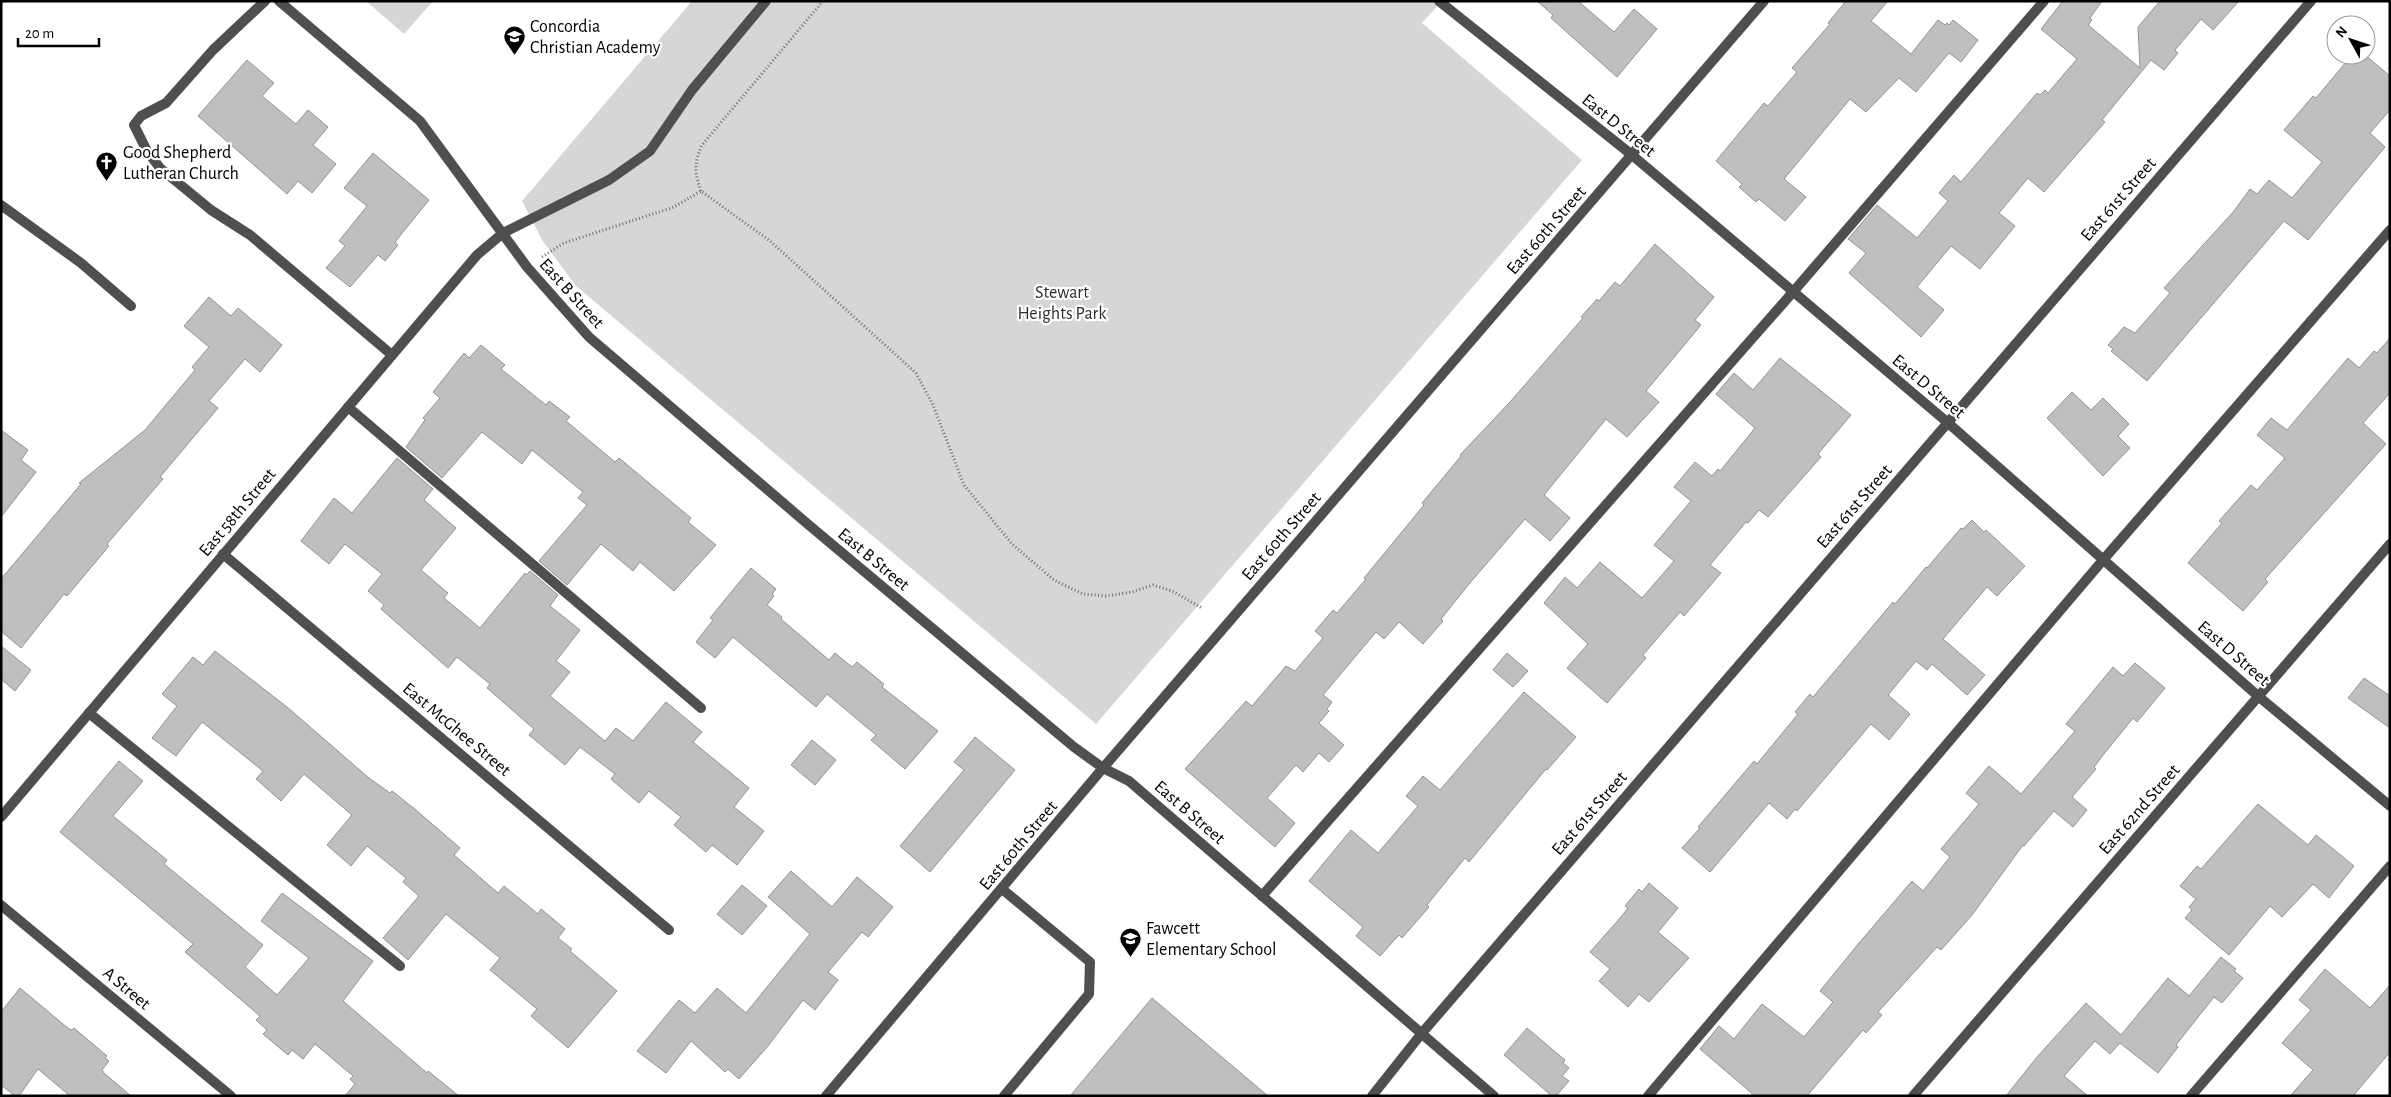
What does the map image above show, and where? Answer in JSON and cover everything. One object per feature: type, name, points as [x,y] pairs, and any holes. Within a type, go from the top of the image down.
[{"type":"street","points":[[265,1],[213,50],[166,103],[141,116],[134,125],[147,151],[160,168],[211,210],[250,235],[392,355]]},
{"type":"street","name":"East B Street","points":[[279,1],[420,121],[527,267],[589,337],[810,526],[1074,746],[1103,768],[1129,781],[1494,1096]]},
{"type":"street","name":"East 58th Street","points":[[1,817],[477,255],[503,233],[609,180],[650,151],[692,90],[766,1]]},
{"type":"street","name":"East D Street","points":[[1439,1],[1632,155],[1947,422],[2258,696],[2390,806]]},
{"type":"street","name":"East 60th Street","points":[[826,1096],[1103,768],[1764,1]]},
{"type":"street","points":[[1262,896],[1793,292],[2044,1]]},
{"type":"street","name":"East 61st Street","points":[[1372,1096],[1422,1033],[2311,1]]},
{"type":"street","points":[[1,205],[81,263],[131,306]]},
{"type":"street","points":[[1648,1096],[2103,560],[2390,230]]},
{"type":"street","points":[[348,407],[701,708]]},
{"type":"street","name":"East 62nd Street","points":[[1913,1096],[2390,544]]},
{"type":"street","name":"East McGhee Street","points":[[223,554],[670,930]]},
{"type":"street","points":[[90,713],[400,966]]},
{"type":"street","points":[[2191,1096],[2390,866]]},
{"type":"street","points":[[1002,889],[1090,962],[1089,994],[1004,1096]]},
{"type":"street","name":"A Street","points":[[1,905],[231,1096]]},
{"type":"path","points":[[823,1],[702,145],[695,161],[696,178],[701,191],[770,240],[916,373],[933,405],[964,486],[1012,544],[1054,580],[1083,594],[1106,596],[1132,592],[1152,585],[1172,591],[1202,608]]},
{"type":"path","points":[[527,267],[564,243],[674,207],[701,191]]},
{"type":"green space","points":[[366,1],[433,1],[404,34]]},
{"type":"green space","name":"Stewart Heights Park","points":[[692,1],[1442,1],[1422,23],[1582,160],[1096,724],[576,286],[542,240],[522,201]]},
{"type":"building","points":[[1537,1],[1578,1],[1614,32],[1634,9],[1657,29],[1617,77],[1551,18],[1553,15]]},
{"type":"building","points":[[1846,1],[1888,1],[1871,21],[1911,54],[1938,20],[1945,25],[1947,23],[1949,25],[1953,20],[1978,40],[1961,62],[1949,53],[1916,92],[1899,78],[1866,112],[1850,99],[1784,179],[1806,197],[1785,221],[1759,199],[1756,202],[1739,187],[1742,184],[1716,161],[1764,103],[1768,106],[1797,72],[1792,68],[1830,24],[1828,23]]},
{"type":"building","points":[[2063,1],[2102,1],[2090,18],[2092,20],[2088,25],[2140,68],[2138,27],[2160,1],[2239,1],[2213,30],[2201,19],[2175,50],[2178,53],[2164,70],[2151,60],[2102,120],[2105,122],[2044,192],[2028,178],[1999,213],[2015,226],[1980,269],[1951,246],[1917,287],[1944,310],[1921,337],[1849,273],[1866,253],[1848,239],[1877,205],[1917,238],[1948,201],[1939,193],[1954,175],[1961,182],[2037,93],[2040,95],[2045,90],[2048,93],[2077,59],[2041,29]]},
{"type":"building","points":[[247,60],[274,83],[262,96],[296,124],[308,110],[328,127],[313,145],[336,164],[312,193],[298,181],[287,194],[198,116]]},
{"type":"building","points":[[2376,64],[2390,76],[2390,110],[2370,133],[2385,147],[2308,240],[2284,221],[2147,381],[2111,351],[2113,349],[2108,345],[2124,327],[2135,333],[2170,293],[2164,288],[2234,211],[2250,189],[2257,194],[2269,180],[2292,198],[2322,162],[2284,130],[2313,96],[2316,98],[2344,65]]},
{"type":"building","points":[[373,153],[429,200],[395,242],[398,245],[385,261],[378,255],[350,287],[326,268],[345,246],[339,241],[367,206],[344,188]]},
{"type":"building","points":[[1655,244],[1714,297],[1695,320],[1701,325],[1646,391],[1659,402],[1627,437],[1606,419],[1544,495],[1570,518],[1550,541],[1525,519],[1469,584],[1441,619],[1443,621],[1423,644],[1399,622],[1384,639],[1376,632],[1323,695],[1332,702],[1327,709],[1329,711],[1319,723],[1344,745],[1329,762],[1319,753],[1303,772],[1296,765],[1267,798],[1295,823],[1275,847],[1185,769],[1246,701],[1252,706],[1286,666],[1295,671],[1323,638],[1315,631],[1333,610],[1337,613],[1366,579],[1364,578],[1424,505],[1422,503],[1460,455],[1510,402],[1583,318],[1581,317],[1597,299],[1599,301],[1615,282],[1620,286]]},
{"type":"building","points":[[209,297],[231,316],[238,308],[282,345],[260,372],[245,359],[209,401],[218,408],[160,477],[163,479],[107,544],[109,546],[67,596],[64,594],[21,648],[1,631],[1,579],[81,484],[79,483],[145,430],[195,370],[192,367],[209,347],[184,326]]},
{"type":"building","points":[[2390,338],[2390,393],[2363,423],[2386,444],[2265,579],[2268,582],[2243,611],[2188,563],[2222,523],[2219,521],[2251,485],[2257,490],[2285,458],[2257,435],[2271,418],[2287,430],[2348,358],[2359,368],[2374,351],[2377,353]]},
{"type":"building","points":[[481,345],[505,365],[501,369],[546,405],[549,401],[570,417],[566,421],[615,462],[619,458],[691,518],[688,522],[716,545],[674,591],[640,562],[633,571],[601,544],[567,585],[539,561],[587,505],[578,498],[583,492],[532,450],[522,464],[482,432],[442,478],[406,447],[425,420],[423,418],[440,398],[433,392],[464,353],[469,358]]},
{"type":"building","points":[[1780,358],[1851,415],[1818,454],[1821,457],[1768,517],[1759,510],[1748,523],[1746,522],[1710,565],[1721,573],[1684,616],[1680,612],[1643,655],[1646,658],[1607,703],[1567,668],[1588,644],[1544,603],[1565,577],[1577,588],[1600,562],[1642,598],[1674,561],[1654,545],[1691,501],[1674,487],[1695,462],[1712,476],[1718,469],[1720,471],[1755,428],[1716,394],[1734,373],[1753,390]]},
{"type":"building","points":[[2072,392],[2091,410],[2103,398],[2129,424],[2118,436],[2130,448],[2103,476],[2047,418]]},
{"type":"building","points":[[1,430],[28,450],[21,460],[36,472],[1,517]]},
{"type":"building","points":[[397,458],[433,489],[424,500],[456,528],[421,570],[448,593],[444,598],[480,628],[525,573],[526,575],[530,571],[558,595],[550,606],[580,630],[556,661],[570,672],[550,696],[605,741],[616,728],[633,741],[666,702],[702,732],[693,742],[749,788],[734,807],[764,831],[737,865],[712,845],[706,852],[674,825],[681,817],[649,791],[639,803],[611,779],[615,774],[580,747],[565,765],[529,735],[534,729],[487,688],[490,684],[457,657],[448,668],[381,609],[384,605],[368,591],[382,574],[345,544],[329,564],[301,541],[334,498],[352,513]]},
{"type":"building","points":[[1972,520],[1984,532],[1986,530],[2025,566],[1997,596],[1987,587],[1943,639],[1985,675],[1967,695],[1932,664],[1927,670],[1916,661],[1888,695],[1910,714],[1889,740],[1871,724],[1797,811],[1795,809],[1787,819],[1769,803],[1710,872],[1682,848],[1754,761],[1757,764],[1798,714],[1795,712],[1810,694],[1813,697],[1893,602],[1895,604],[1961,528],[1963,529]]},
{"type":"building","points":[[751,568],[776,589],[772,594],[774,596],[767,605],[782,617],[781,619],[829,660],[835,653],[852,667],[857,662],[884,684],[882,687],[938,731],[905,769],[871,740],[876,735],[827,694],[816,707],[733,637],[715,658],[696,642],[713,620],[710,618]]},
{"type":"building","points":[[1,646],[31,670],[15,691],[1,679]]},
{"type":"building","points":[[215,651],[287,707],[369,778],[390,793],[392,791],[416,810],[460,848],[454,855],[498,893],[504,886],[538,914],[541,909],[565,929],[558,938],[572,949],[570,951],[617,991],[568,1048],[531,1016],[537,1009],[490,970],[500,958],[446,914],[408,960],[383,938],[419,896],[403,882],[406,878],[367,846],[351,866],[327,845],[352,815],[304,774],[281,801],[256,779],[263,771],[202,722],[176,756],[152,738],[177,706],[162,694],[193,657],[203,665]]},
{"type":"building","points":[[1507,653],[1528,671],[1513,687],[1493,670]]},
{"type":"building","points":[[2135,663],[2165,688],[2137,722],[2133,718],[2094,767],[2096,769],[2072,797],[2087,810],[2073,827],[2054,811],[2023,845],[1972,915],[1941,950],[1937,947],[1878,1012],[1882,1015],[1866,1033],[1863,1030],[1807,1096],[1755,1096],[1700,1049],[1719,1026],[1734,1039],[1762,1004],[1804,1037],[1833,1002],[1820,991],[1912,881],[1923,891],[1950,857],[1941,849],[1979,804],[1966,793],[1989,766],[2021,794],[2075,731],[2066,724],[2113,667],[2123,676]]},
{"type":"building","points":[[2364,678],[2390,696],[2390,728],[2348,698]]},
{"type":"building","points":[[1524,692],[1576,737],[1546,769],[1469,862],[1465,858],[1427,905],[1429,907],[1402,938],[1399,935],[1380,956],[1356,936],[1363,927],[1309,881],[1351,830],[1378,853],[1418,806],[1406,796],[1423,776],[1440,790]]},
{"type":"building","points":[[975,737],[1015,770],[930,872],[900,846],[964,770],[954,762]]},
{"type":"building","points":[[812,740],[836,760],[815,785],[791,765]]},
{"type":"building","points":[[119,761],[143,781],[113,816],[167,860],[164,864],[263,945],[245,967],[277,995],[309,958],[261,921],[282,893],[373,961],[343,1001],[427,1073],[428,1071],[459,1096],[345,1096],[355,1084],[350,1079],[353,1076],[315,1044],[303,1059],[292,1050],[288,1055],[263,1034],[267,1030],[256,1020],[260,1016],[185,952],[193,944],[60,832]]},
{"type":"building","points":[[2258,804],[2308,845],[2316,835],[2354,866],[2329,898],[2313,884],[2282,917],[2270,906],[2229,955],[2185,918],[2192,910],[2189,907],[2196,899],[2180,886],[2197,866],[2201,869]]},
{"type":"building","points":[[791,871],[832,907],[857,877],[893,907],[868,937],[862,932],[828,972],[838,980],[815,1010],[803,1000],[768,1046],[739,1079],[728,1069],[725,1072],[691,1041],[666,1073],[637,1051],[679,1000],[695,1013],[717,988],[746,1013],[810,934],[768,897]]},
{"type":"building","points":[[1649,883],[1678,908],[1658,932],[1689,958],[1649,1002],[1639,994],[1628,1007],[1599,981],[1610,969],[1590,952],[1628,908],[1625,906],[1639,889],[1642,892]]},
{"type":"building","points":[[742,885],[767,906],[742,935],[717,914]]},
{"type":"building","points":[[2221,957],[2236,969],[2234,971],[2243,978],[2222,1003],[2214,997],[2176,1045],[2178,1047],[2158,1073],[2120,1043],[2110,1054],[2095,1041],[2064,1076],[2088,1096],[2006,1096],[2037,1057],[2086,1003],[2121,1035],[2168,978],[2189,996]]},
{"type":"building","points":[[2325,969],[2370,1008],[2390,985],[2390,1052],[2353,1096],[2290,1096],[2313,1070],[2282,1043],[2311,1010],[2299,1000]]},
{"type":"building","points":[[20,988],[69,1029],[72,1030],[74,1028],[107,1056],[105,1058],[109,1061],[102,1070],[131,1096],[70,1096],[38,1069],[19,1096],[15,1096],[1,1085],[1,1012]]},
{"type":"building","points":[[1152,998],[1268,1096],[1070,1096]]},
{"type":"building","points":[[1527,1028],[1565,1060],[1563,1063],[1569,1068],[1562,1076],[1569,1081],[1556,1096],[1552,1096],[1504,1055]]},
{"type":"place","name":"Concordia Christian Academy","points":[[514,55]]},
{"type":"place","name":"Good Shepherd Lutheran Church","points":[[107,181]]},
{"type":"place","name":"Fawcett Elementary School","points":[[1130,957]]}]
